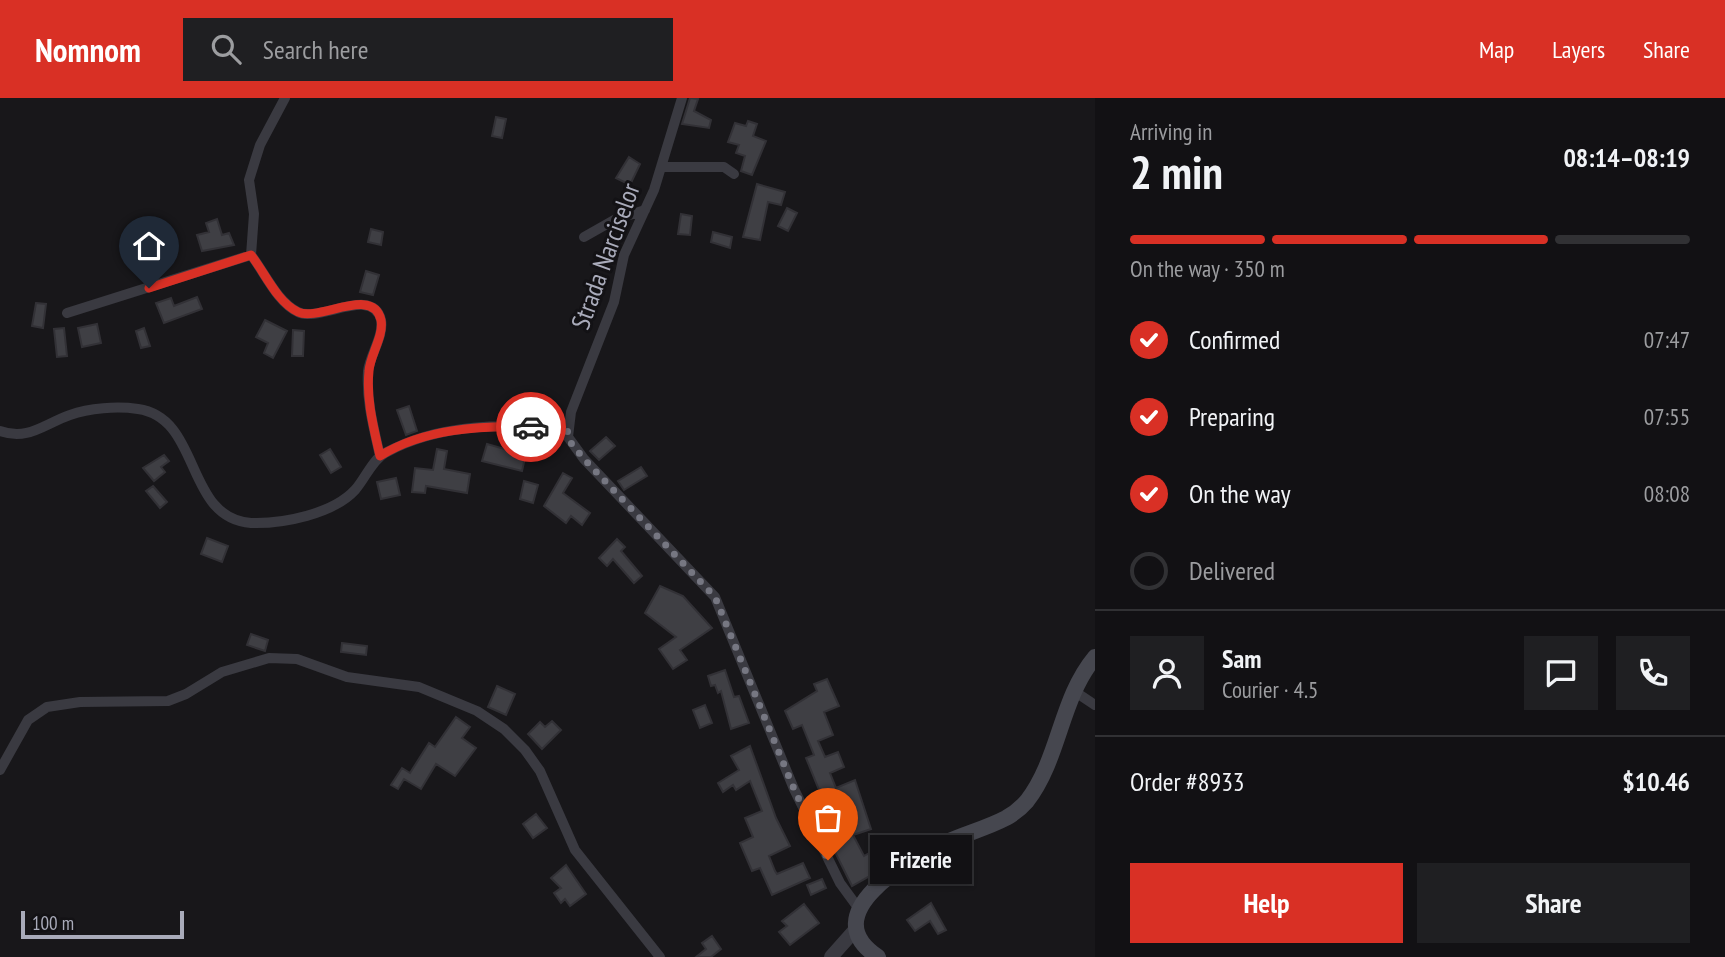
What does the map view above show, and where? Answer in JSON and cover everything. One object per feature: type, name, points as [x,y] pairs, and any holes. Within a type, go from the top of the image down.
[{"type":"main road","points":[[878,957],[862,945],[855,930],[859,909],[881,884],[912,861],[1018,811],[1039,782],[1074,691],[1095,657]]},
{"type":"street","points":[[285,98],[260,145],[249,180],[254,214],[251,255],[276,291],[296,311],[312,315],[355,304],[373,308],[379,314],[381,330],[371,357],[368,382],[380,456]]},
{"type":"street","name":"Strada Narciselor","points":[[567,430],[614,302],[624,255],[661,167],[682,98]]},
{"type":"street","points":[[661,167],[724,167],[734,174]]},
{"type":"street","points":[[584,237],[614,220],[645,210]]},
{"type":"street","points":[[67,313],[251,255]]},
{"type":"street","points":[[0,431],[16,436],[28,434],[70,415],[93,410],[147,411],[163,423],[183,447],[210,503],[233,519],[252,523],[305,515],[338,503],[355,490],[380,456],[463,428],[567,430],[571,443],[584,459],[715,597],[794,789],[840,883],[859,909]]},
{"type":"street","points":[[0,770],[28,720],[47,707],[80,702],[167,701],[186,694],[222,672],[269,658],[297,659],[347,677],[419,687],[477,711],[503,729],[524,750],[540,771],[575,850],[660,957]]},
{"type":"street","points":[[1074,691],[1095,705]]},
{"type":"street","points":[[831,957],[855,930]]},
{"type":"building","points":[[690,98],[698,99],[694,111],[711,120],[709,128],[682,124]]},
{"type":"building","points":[[496,117],[506,119],[502,138],[492,136]]},
{"type":"building","points":[[748,121],[757,124],[753,136],[766,141],[752,175],[741,171],[745,156],[736,153],[739,145],[728,142],[735,123],[746,126]]},
{"type":"building","points":[[629,157],[640,164],[630,185],[616,178]]},
{"type":"building","points":[[757,184],[785,192],[781,205],[768,202],[760,240],[743,237]]},
{"type":"building","points":[[787,208],[797,213],[788,231],[778,226]]},
{"type":"building","points":[[681,214],[692,216],[690,235],[678,234]]},
{"type":"building","points":[[217,219],[222,235],[229,233],[234,245],[202,251],[197,235],[209,232],[206,223]]},
{"type":"building","points":[[371,229],[383,232],[381,245],[368,242]]},
{"type":"building","points":[[713,232],[732,237],[730,248],[711,242]]},
{"type":"building","points":[[366,271],[379,275],[373,295],[360,292]]},
{"type":"building","points":[[197,297],[202,309],[164,323],[156,303],[171,298],[174,306]]},
{"type":"building","points":[[36,303],[46,304],[43,328],[32,326]]},
{"type":"building","points":[[265,320],[287,331],[273,358],[264,353],[268,343],[256,337]]},
{"type":"building","points":[[97,324],[101,343],[82,347],[78,328]]},
{"type":"building","points":[[64,328],[67,356],[57,357],[54,329]]},
{"type":"building","points":[[144,328],[150,346],[141,348],[136,331]]},
{"type":"building","points":[[293,330],[304,331],[303,356],[292,356]]},
{"type":"building","points":[[409,406],[417,431],[406,435],[397,410]]},
{"type":"building","points":[[606,437],[615,446],[599,460],[590,451]]},
{"type":"building","points":[[487,444],[515,452],[517,446],[527,449],[522,471],[482,461]]},
{"type":"building","points":[[330,449],[341,467],[331,473],[320,455]]},
{"type":"building","points":[[437,449],[447,451],[444,469],[470,474],[467,493],[426,486],[425,493],[412,492],[415,468],[433,470]]},
{"type":"building","points":[[164,455],[169,461],[161,467],[165,472],[154,481],[143,468]]},
{"type":"building","points":[[641,467],[647,476],[624,490],[618,481]]},
{"type":"building","points":[[563,473],[572,478],[563,493],[590,513],[582,525],[571,516],[566,523],[544,506]]},
{"type":"building","points":[[396,478],[400,495],[381,499],[377,482]]},
{"type":"building","points":[[524,481],[538,485],[533,503],[520,499]]},
{"type":"building","points":[[153,486],[167,502],[160,508],[146,491]]},
{"type":"building","points":[[207,538],[228,546],[222,562],[201,554]]},
{"type":"building","points":[[617,539],[625,547],[621,551],[642,576],[634,583],[613,559],[607,566],[599,558]]},
{"type":"building","points":[[660,586],[683,596],[712,628],[680,650],[687,660],[673,669],[659,649],[676,637],[645,613]]},
{"type":"building","points":[[251,634],[268,640],[265,651],[247,645]]},
{"type":"building","points":[[342,643],[367,646],[366,655],[341,652]]},
{"type":"building","points":[[725,670],[734,697],[739,696],[749,723],[731,729],[721,691],[718,693],[715,685],[711,686],[708,676]]},
{"type":"building","points":[[827,679],[839,706],[824,712],[833,735],[818,741],[825,757],[838,752],[844,767],[830,773],[836,788],[855,780],[871,829],[853,835],[864,856],[873,851],[882,869],[852,886],[826,834],[835,829],[806,758],[814,755],[802,725],[793,729],[785,711],[817,691],[814,684]]},
{"type":"building","points":[[497,686],[515,694],[506,715],[488,707]]},
{"type":"building","points":[[705,705],[712,723],[700,728],[693,710]]},
{"type":"building","points":[[456,717],[470,727],[462,738],[476,748],[455,776],[436,764],[421,789],[404,779],[398,789],[391,785],[402,768],[410,773],[429,743],[435,747]]},
{"type":"building","points":[[552,721],[561,730],[542,749],[528,734],[540,722],[545,727]]},
{"type":"building","points":[[750,746],[776,818],[790,846],[769,856],[775,871],[777,874],[803,863],[810,878],[772,895],[760,868],[752,871],[740,843],[753,837],[745,818],[762,811],[750,781],[736,790],[733,785],[723,792],[718,783],[739,770],[731,756]]},
{"type":"building","points":[[536,814],[547,828],[533,838],[523,824]]},
{"type":"building","points":[[566,865],[586,894],[570,906],[565,899],[561,903],[554,893],[561,888],[551,878]]},
{"type":"building","points":[[822,879],[826,888],[811,895],[807,885]]},
{"type":"building","points":[[931,903],[946,930],[938,934],[930,921],[915,931],[907,920]]},
{"type":"building","points":[[804,904],[819,923],[790,945],[779,932],[787,926],[782,921]]},
{"type":"building","points":[[712,936],[721,949],[711,957],[696,957],[706,949],[702,943]]},
{"type":"way so far","points":[[531,427],[567,430],[571,443],[584,459],[710,589],[740,652],[794,789],[828,860]]},
{"type":"place","name":"Frizerie","points":[[828,860]]},
{"type":"route","points":[[149,288],[251,255],[276,291],[296,311],[312,315],[355,304],[373,308],[379,314],[381,330],[371,357],[368,382],[380,456],[463,428],[531,427]]}]
